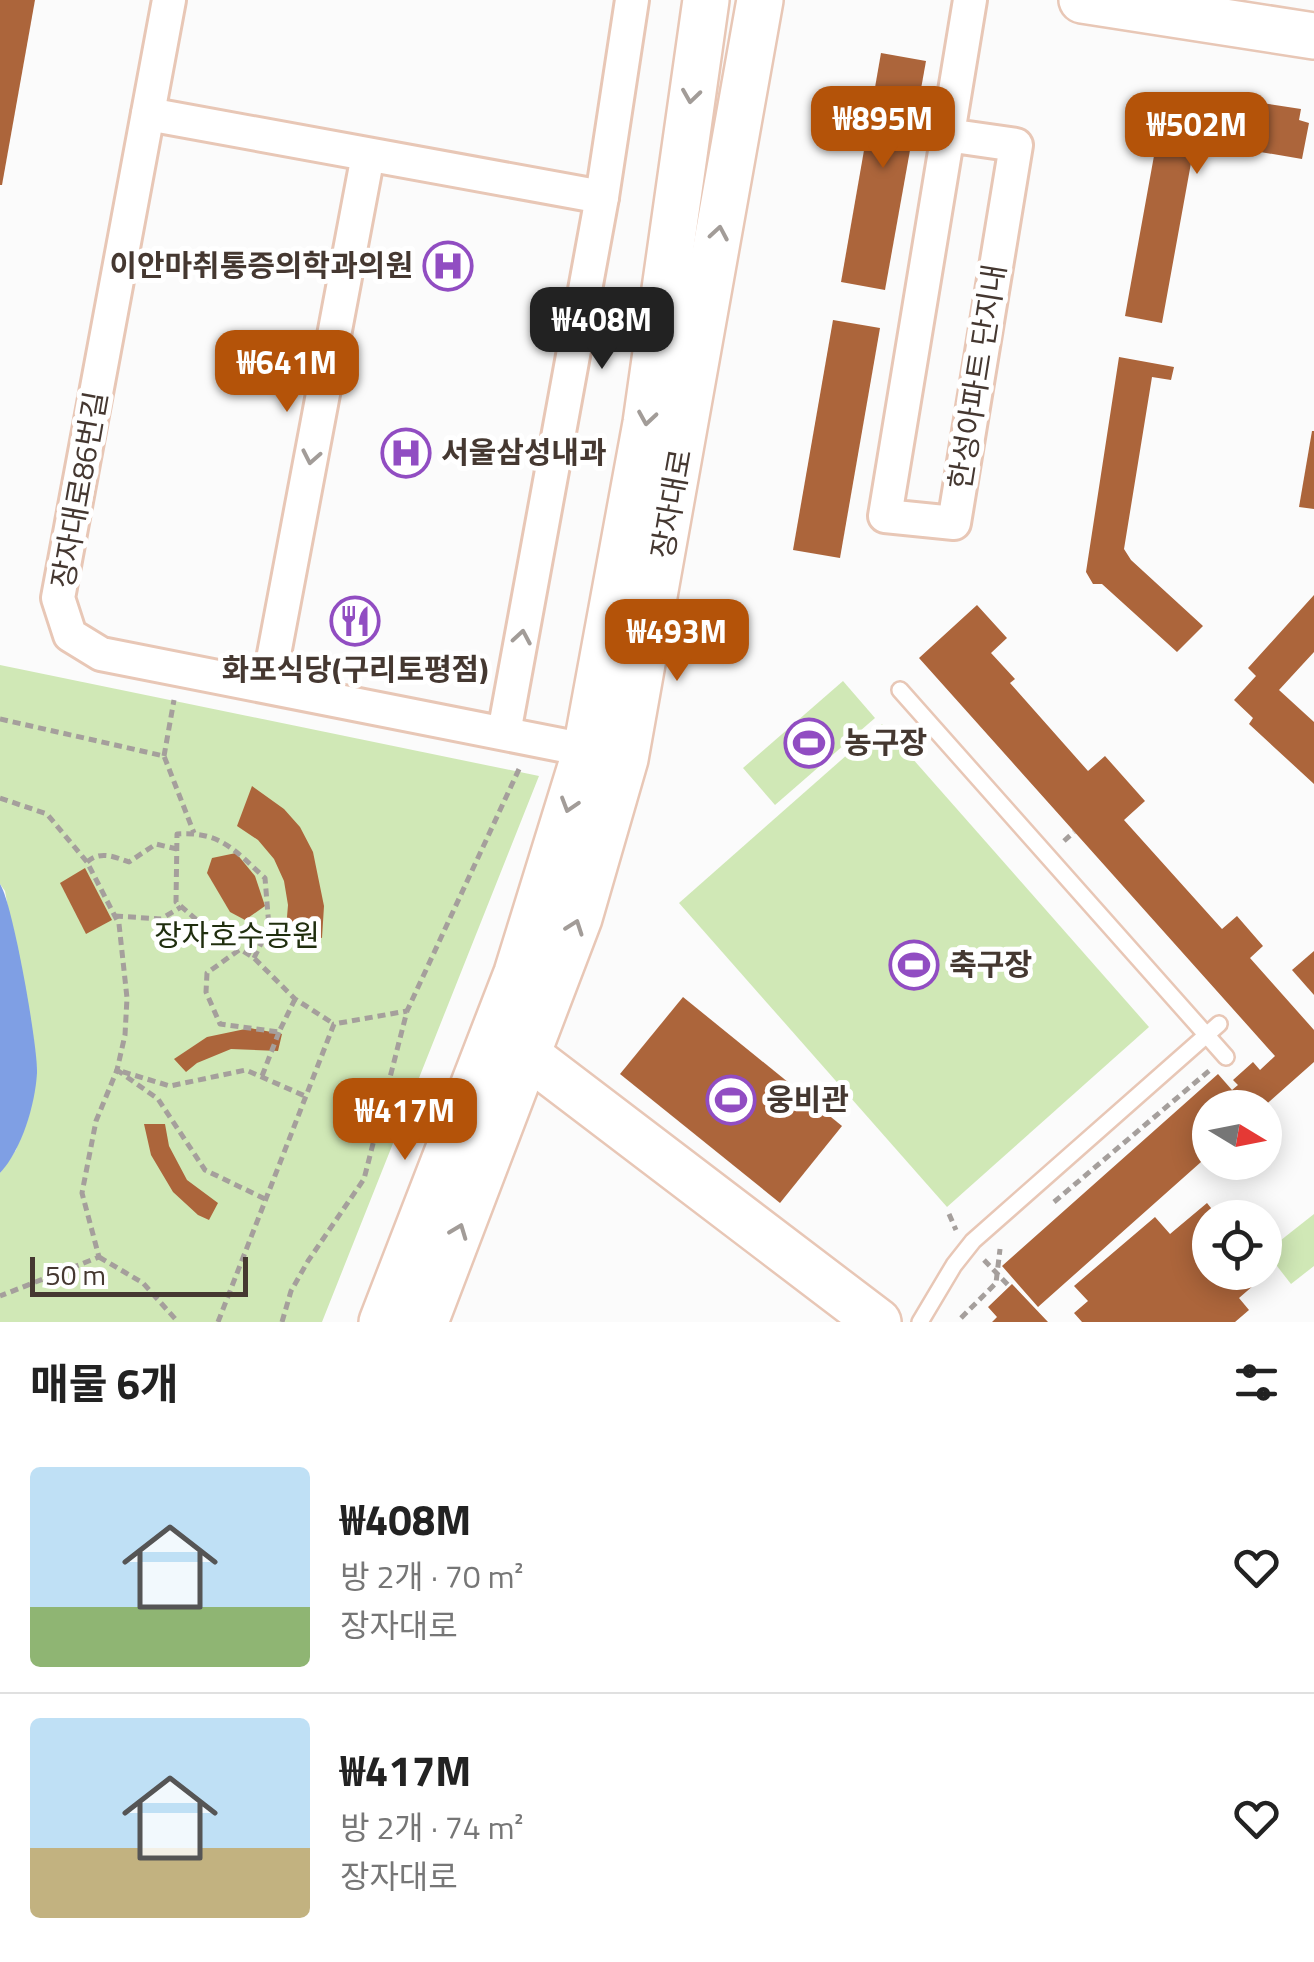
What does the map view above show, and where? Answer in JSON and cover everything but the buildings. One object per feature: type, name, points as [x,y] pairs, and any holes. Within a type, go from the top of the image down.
[{"type":"street","name":"장자대로86번길","points":[[169,0],[58,598],[70,635],[101,654],[586,750]]},
{"type":"street","points":[[504,733],[602,197],[632,0]]},
{"type":"street","name":"장자대로","points":[[425,1322],[511,1042],[517,973],[586,750],[646,424],[706,0]]},
{"type":"street","name":"장자대로","points":[[382,1322],[511,1042],[578,918],[626,759],[760,0]]},
{"type":"street","points":[[948,135],[970,0]]},
{"type":"street","points":[[1082,0],[1314,36]]},
{"type":"street","points":[[148,114],[602,197]]},
{"type":"street","name":"한성아파트 단지내","points":[[948,135],[1016,145],[954,523],[885,516],[948,135]]},
{"type":"street","points":[[268,686],[368,155]]},
{"type":"street","points":[[511,1042],[878,1322]]},
{"type":"lane","points":[[900,690],[1212,1029],[1226,1057]]},
{"type":"lane","points":[[920,1322],[973,1240],[1212,1029]]},
{"type":"path","points":[[179,669],[164,756],[194,833]]},
{"type":"path","points":[[0,720],[164,756]]},
{"type":"path","points":[[282,1322],[308,1261],[364,1180],[407,1011],[521,764]]},
{"type":"path","points":[[0,798],[47,814],[87,862],[119,924],[127,998],[125,1035],[118,1070],[96,1120],[82,1193],[99,1257],[143,1283],[178,1322]]},
{"type":"path","points":[[254,958],[270,927],[265,878],[223,840],[194,833],[177,834],[176,902],[254,958],[295,998],[334,1024],[407,1011]]},
{"type":"path","points":[[87,862],[103,854],[130,862],[156,844],[177,849]]},
{"type":"path","points":[[115,916],[161,918],[181,907]]},
{"type":"path","points":[[239,950],[207,973],[206,992],[220,1024],[279,1032]]},
{"type":"path","points":[[262,1077],[295,998]]},
{"type":"path","points":[[218,1322],[334,1024]]},
{"type":"path","points":[[1046,1210],[1226,1057]]},
{"type":"path","points":[[118,1070],[170,1086],[246,1070],[305,1096]]},
{"type":"path","points":[[118,1070],[158,1099],[205,1170],[266,1198]]},
{"type":"path","points":[[960,1318],[996,1283],[1000,1248]]},
{"type":"path","points":[[0,1296],[99,1257]]},
{"type":"green space","name":"장자호수공원","points":[[0,665],[539,776],[322,1322],[0,1322],[0,1173],[16,1150],[37,1070],[5,891],[0,884]]},
{"type":"green space","name":"농구장","points":[[843,681],[875,718],[775,805],[743,768]]},
{"type":"green space","name":"축구장","points":[[882,724],[1149,1027],[947,1207],[679,903]]},
{"type":"green space","points":[[1314,1214],[1314,1266],[1291,1284],[1282,1272],[1282,1239]]},
{"type":"water","points":[[0,884],[24,976],[37,1073],[26,1126],[0,1173]]},
{"type":"place","name":"이안마취통증의학과의원","points":[[448,266]]},
{"type":"place","name":"서울삼성내과","points":[[406,453]]},
{"type":"place","name":"화포식당(구리토평점)","points":[[355,621]]},
{"type":"place","name":"농구장","points":[[809,743]]},
{"type":"place","name":"축구장","points":[[914,965]]},
{"type":"place","name":"웅비관","points":[[731,1100]]}]
